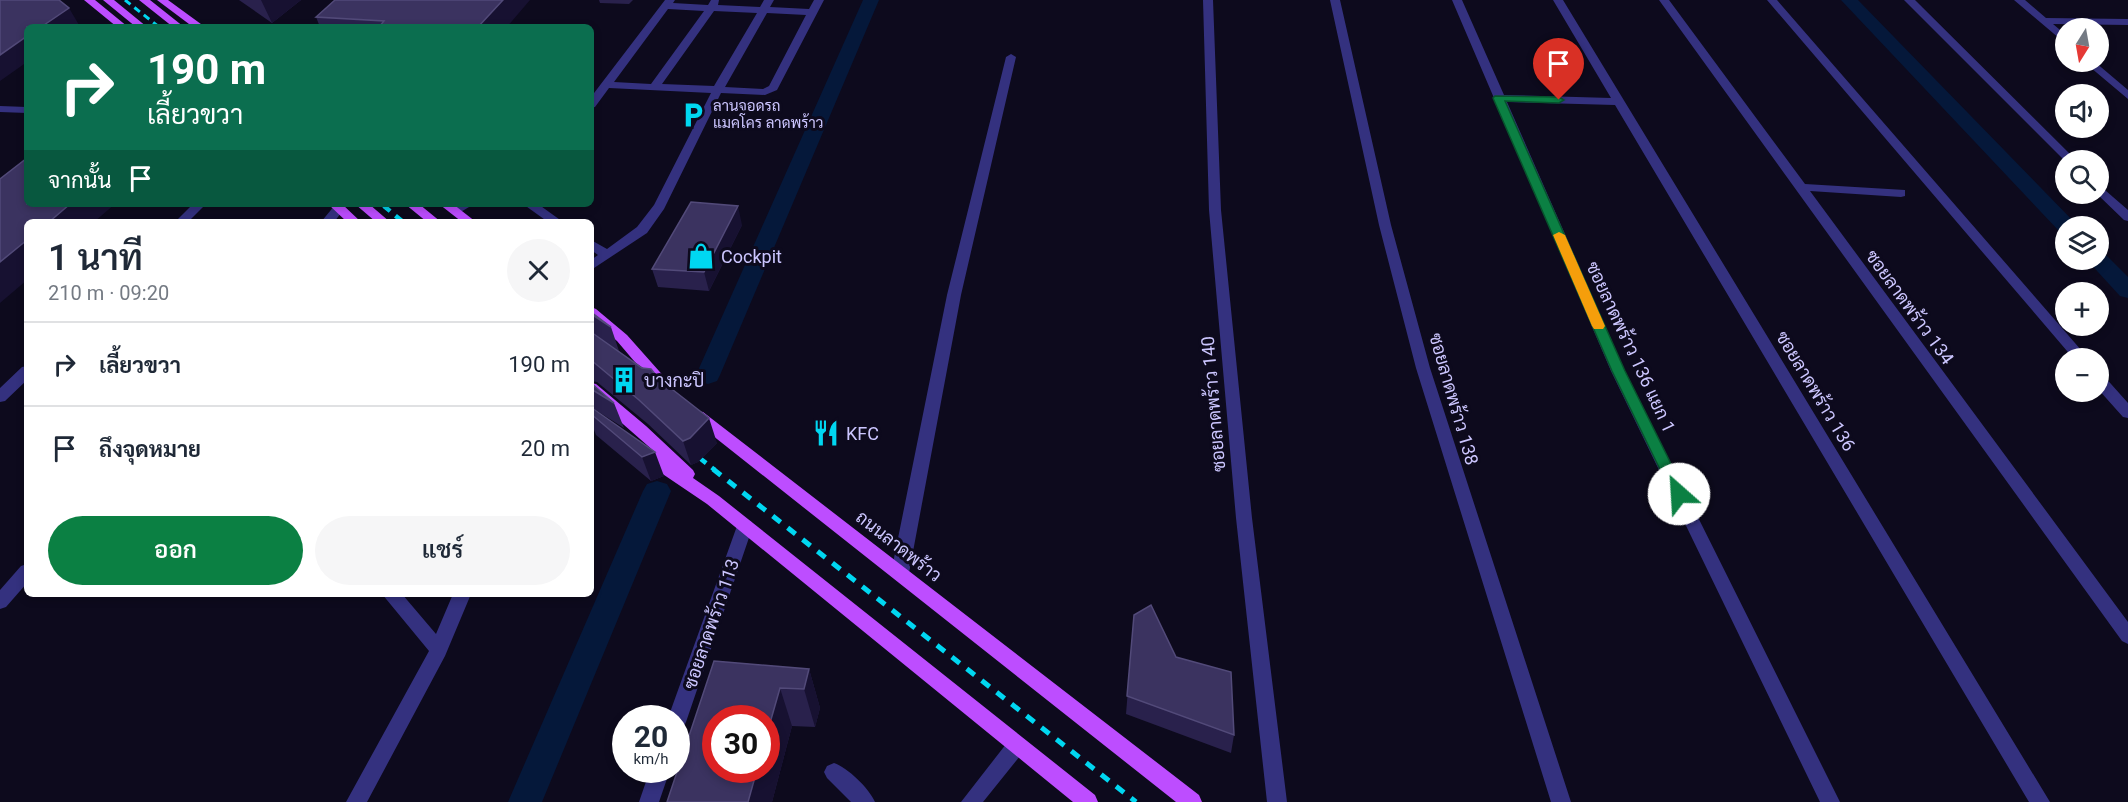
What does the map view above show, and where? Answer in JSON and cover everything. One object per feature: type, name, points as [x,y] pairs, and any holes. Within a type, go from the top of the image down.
[{"type":"main road","points":[[89,0],[119,24]]},
{"type":"main road","points":[[108,0],[138,24]]},
{"type":"main road","points":[[144,0],[175,24]]},
{"type":"main road","points":[[162,0],[196,24]]},
{"type":"main road","points":[[337,207],[351,219]]},
{"type":"main road","points":[[366,207],[380,219]]},
{"type":"main road","points":[[415,207],[431,219]]},
{"type":"main road","points":[[450,207],[466,219]]},
{"type":"main road","name":"ถนนลาดพร้าว","points":[[594,315],[627,344],[678,401],[1192,802]]},
{"type":"main road","points":[[619,360],[678,401]]},
{"type":"main road","points":[[594,391],[664,451],[713,500]]},
{"type":"main road","points":[[619,435],[713,500],[1088,802]]},
{"type":"street","points":[[605,85],[755,93],[773,88],[819,0]]},
{"type":"street","name":"ซอยลาดพร้าว 140","points":[[1208,0],[1215,210],[1244,518],[1277,802]]},
{"type":"street","name":"ซอยลาดพร้าว 138","points":[[1335,0],[1385,225],[1424,368],[1561,802]]},
{"type":"street","name":"ซอยลาดพร้าว 136 แยก 1","points":[[1457,0],[1618,371],[1830,802]]},
{"type":"street","name":"ซอยลาดพร้าว 136","points":[[1558,0],[2040,802]]},
{"type":"street","name":"ซอยลาดพร้าว 134","points":[[1664,0],[2128,636]]},
{"type":"street","points":[[1772,0],[2072,348]]},
{"type":"street","points":[[1909,0],[2060,150]]},
{"type":"street","points":[[2019,0],[2055,32]]},
{"type":"street","points":[[594,101],[668,3],[766,5],[813,12]]},
{"type":"street","points":[[654,87],[713,4]]},
{"type":"street","points":[[594,264],[642,230],[660,206],[717,91],[766,5]]},
{"type":"street","points":[[2042,21],[2128,22]]},
{"type":"street","points":[[900,573],[954,295],[1011,57]]},
{"type":"street","points":[[2100,72],[2128,96]]},
{"type":"street","points":[[1498,98],[1619,102]]},
{"type":"street","points":[[0,109],[24,110]]},
{"type":"street","points":[[1800,187],[1901,193]]},
{"type":"street","points":[[2109,199],[2128,217]]},
{"type":"street","points":[[184,219],[197,207]]},
{"type":"street","points":[[534,207],[552,219]]},
{"type":"street","points":[[594,246],[607,255]]},
{"type":"street","points":[[0,397],[24,374]]},
{"type":"street","points":[[2109,391],[2128,413]]},
{"type":"street","name":"ซอยลาดพร้าว 113","points":[[682,705],[745,526]]},
{"type":"street","points":[[0,602],[24,574]]},
{"type":"street","points":[[394,597],[439,650]]},
{"type":"street","points":[[356,802],[439,650],[461,597]]},
{"type":"street","points":[[971,802],[1017,745]]},
{"type":"street","points":[[834,772],[865,802]]},
{"type":"street","points":[[649,802],[656,783]]},
{"type":"building","points":[[0,0],[59,0],[69,8],[45,24],[24,24],[24,38],[0,55]]},
{"type":"building","points":[[335,0],[503,0],[481,24],[382,24],[384,21],[316,17]]},
{"type":"building","points":[[24,160],[24,207],[66,207],[52,219],[24,219],[24,242],[0,262],[0,179]]},
{"type":"building","points":[[691,202],[738,206],[704,272],[652,269]]},
{"type":"building","points":[[594,334],[642,368],[651,369],[659,379],[709,418],[690,438],[683,441],[594,362]]},
{"type":"building","points":[[594,386],[614,403],[594,391]]},
{"type":"building","points":[[594,409],[655,452],[642,457],[594,417]]},
{"type":"building","points":[[1151,605],[1176,657],[1231,672],[1234,735],[1127,696],[1134,615]]},
{"type":"building","points":[[714,661],[809,669],[804,689],[780,688],[775,705],[702,705],[702,783],[753,783],[748,802],[667,802],[673,783],[690,783],[690,733]]},
{"type":"waterway","points":[[708,375],[871,0]]},
{"type":"waterway","points":[[1849,0],[2057,216]]},
{"type":"waterway","points":[[2108,270],[2128,291]]},
{"type":"waterway","points":[[525,802],[657,491]]},
{"type":"railway","points":[[125,0],[155,24]]},
{"type":"railway","points":[[385,207],[399,219]]},
{"type":"railway","points":[[688,449],[715,470]]},
{"type":"railway","points":[[713,469],[1136,802]]},
{"type":"slow traffic","points":[[1559,235],[1599,326]]},
{"type":"place","name":"ลานจอดรถ แมคโคร ลาดพร้าว","points":[[693,115]]},
{"type":"place","name":"Cockpit","points":[[701,256]]},
{"type":"place","name":"บางกะปิ","points":[[624,380]]},
{"type":"place","name":"KFC","points":[[826,433]]},
{"type":"route","points":[[1559,100],[1498,98],[1618,371],[1679,494]]}]
